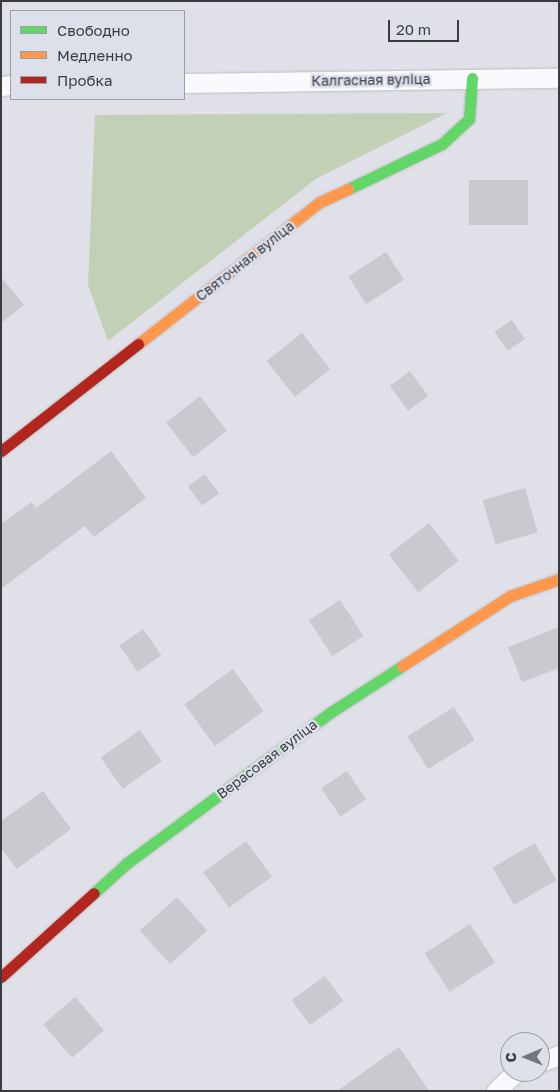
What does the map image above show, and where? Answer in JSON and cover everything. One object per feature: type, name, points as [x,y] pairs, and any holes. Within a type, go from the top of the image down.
[{"type":"street","name":"Святочная вуліца","points":[[1,451],[320,202],[442,144],[469,119],[472,78]]},
{"type":"street","name":"Калгасная вуліца","points":[[185,83],[559,78]]},
{"type":"street","name":"Верасовая вуліца","points":[[1,977],[127,863],[331,712],[510,596],[559,579]]},
{"type":"street","points":[[496,1091],[505,1082]]},
{"type":"green space","points":[[447,113],[317,178],[108,341],[88,285],[95,115]]},
{"type":"building","points":[[469,180],[528,180],[528,225],[469,225]]},
{"type":"building","points":[[386,252],[404,280],[366,304],[348,277]]},
{"type":"building","points":[[1,277],[24,305],[1,323]]},
{"type":"building","points":[[512,320],[525,339],[507,351],[495,332]]},
{"type":"building","points":[[302,333],[330,369],[295,397],[267,361]]},
{"type":"building","points":[[410,371],[428,396],[408,411],[390,386]]},
{"type":"building","points":[[200,396],[227,431],[193,457],[166,422]]},
{"type":"building","points":[[111,451],[146,498],[94,537],[85,526],[1,589],[1,524],[32,502],[36,508]]},
{"type":"building","points":[[205,474],[219,493],[202,506],[188,486]]},
{"type":"building","points":[[525,488],[538,532],[495,544],[483,500]]},
{"type":"building","points":[[429,523],[459,561],[418,592],[389,554]]},
{"type":"building","points":[[340,600],[363,636],[332,656],[309,620]]},
{"type":"building","points":[[559,627],[559,668],[522,682],[508,647]]},
{"type":"building","points":[[143,629],[161,655],[138,672],[119,646]]},
{"type":"building","points":[[233,669],[264,711],[215,746],[184,704]]},
{"type":"building","points":[[454,707],[475,740],[428,769],[407,736]]},
{"type":"building","points":[[140,730],[162,761],[122,789],[101,758]]},
{"type":"building","points":[[347,771],[366,799],[340,817],[321,788]]},
{"type":"building","points":[[43,791],[71,829],[17,869],[1,848],[1,821]]},
{"type":"building","points":[[246,841],[272,877],[229,908],[203,872]]},
{"type":"building","points":[[535,843],[556,880],[514,905],[493,868]]},
{"type":"building","points":[[177,897],[207,930],[170,964],[140,930]]},
{"type":"building","points":[[470,924],[495,963],[450,992],[425,953]]},
{"type":"building","points":[[325,976],[343,1001],[310,1025],[292,1000]]},
{"type":"building","points":[[75,997],[104,1030],[72,1058],[43,1025]]},
{"type":"building","points":[[399,1047],[429,1091],[337,1091]]},
{"type":"traffic: fast","points":[[348,189],[442,144],[469,119],[472,78]]},
{"type":"traffic: fast","points":[[94,893],[127,863],[331,712],[402,666]]},
{"type":"traffic: slow","points":[[138,344],[320,202],[348,189]]},
{"type":"traffic: slow","points":[[402,666],[510,596],[559,579]]},
{"type":"traffic: jam","points":[[1,451],[138,344]]},
{"type":"traffic: jam","points":[[1,977],[94,893]]}]
